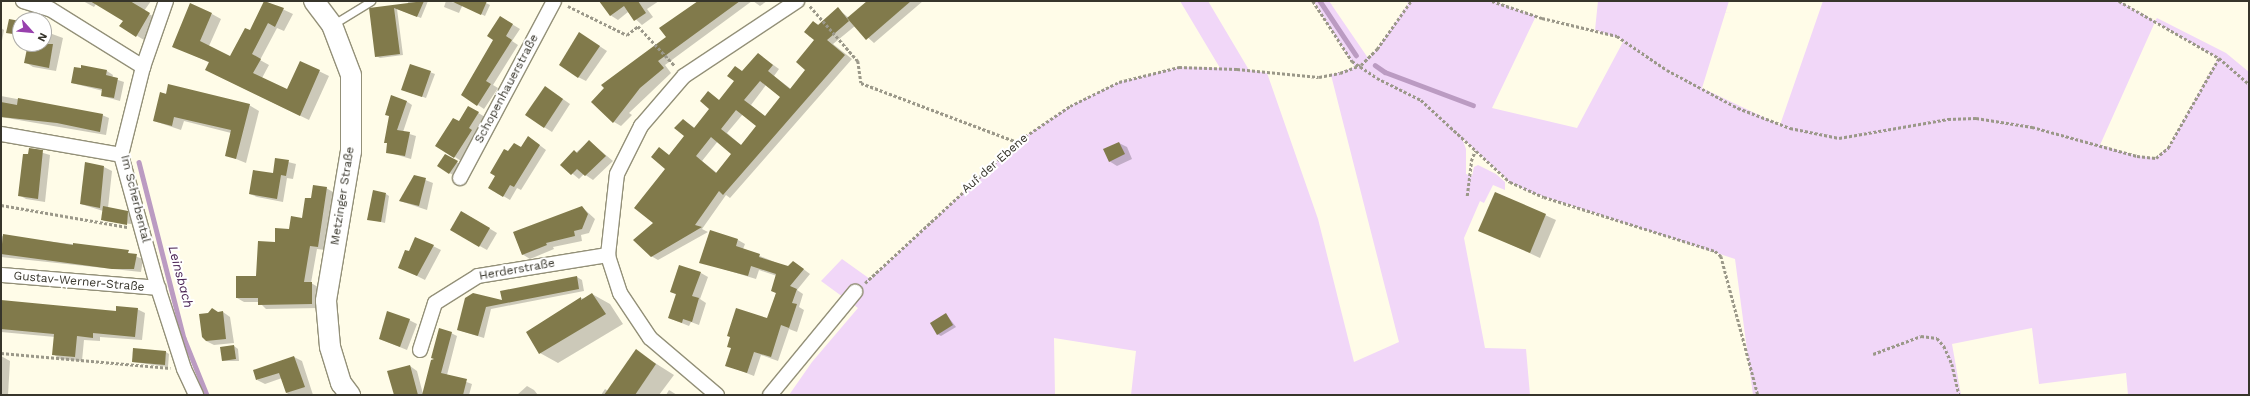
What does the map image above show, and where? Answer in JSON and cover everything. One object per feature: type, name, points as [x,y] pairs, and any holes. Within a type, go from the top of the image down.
[{"type":"main road","name":"Metzinger Straße","points":[[314,1],[332,25],[351,76],[351,151],[326,301],[330,347],[341,383],[350,395]]},
{"type":"street","points":[[23,1],[50,9],[143,67]]},
{"type":"street","name":"Im Scherbental","points":[[166,1],[143,67],[121,155],[158,288],[184,369],[196,395]]},
{"type":"street","points":[[717,395],[650,338],[620,293],[608,255],[617,174],[641,126],[684,76],[797,1]]},
{"type":"street","name":"Schopenhauerstraße","points":[[460,178],[560,3]]},
{"type":"street","points":[[1,134],[121,155]]},
{"type":"street","name":"Herderstraße","points":[[420,350],[435,303],[478,276],[608,255]]},
{"type":"street","name":"Gustav-Werner-Straße","points":[[1,275],[158,288]]},
{"type":"street","points":[[770,395],[856,292]]},
{"type":"lane","points":[[332,25],[371,1]]},
{"type":"path","points":[[806,1],[858,61],[861,83],[1017,142]]},
{"type":"path","points":[[1313,1],[1352,60],[1361,65],[1377,78],[1421,100],[1510,182],[1530,192],[1694,243],[1715,251],[1721,256],[1758,395]]},
{"type":"path","points":[[1361,65],[1377,49],[1411,1]]},
{"type":"path","points":[[1492,1],[1542,18],[1617,36],[1667,70],[1745,111],[1790,128],[1839,138],[1948,119],[1976,118],[2032,127],[2137,156],[2156,158],[2168,148],[2219,58]]},
{"type":"path","points":[[2119,1],[2219,58],[2249,84]]},
{"type":"path","points":[[560,3],[627,35],[638,26],[684,76]]},
{"type":"path","name":"Auf der Ebene","points":[[856,292],[1017,142],[1070,106],[1119,82],[1179,67],[1237,69],[1319,77],[1340,73],[1361,65]]},
{"type":"path","points":[[1467,196],[1471,161],[1475,150]]},
{"type":"path","points":[[1,205],[143,230]]},
{"type":"path","points":[[1873,354],[1921,336],[1936,338],[1944,346],[1952,364],[1959,395]]},
{"type":"path","points":[[1,353],[184,369]]},
{"type":"shaded area","points":[[1180,1],[1208,1],[1249,70],[1267,73],[1318,219],[1354,362],[1399,342],[1331,75],[1355,67],[1313,1],[1329,1],[1368,58],[1377,49],[1408,4],[1407,1],[1492,1],[1536,16],[1492,108],[1577,128],[1624,40],[1595,30],[1598,1],[1729,1],[1702,88],[1780,125],[1823,1],[2119,1],[2155,21],[2157,18],[2226,53],[2249,72],[2249,395],[2128,395],[2126,373],[2039,384],[2032,328],[1952,344],[1961,395],[1753,395],[1735,259],[1530,192],[1510,182],[1462,138],[1466,149],[1466,174],[1472,176],[1474,167],[1478,165],[1496,174],[1505,182],[1505,190],[1493,185],[1484,203],[1480,201],[1464,238],[1485,348],[1526,349],[1530,395],[1131,395],[1136,351],[1054,338],[1055,395],[789,395],[812,362],[858,308],[821,281],[842,259],[870,279],[1017,142],[1070,106],[1119,82],[1179,67],[1220,68]],"holes":[[[2155,22],[2218,58],[2169,146],[2156,158],[2137,156],[2100,145]]]},
{"type":"building","points":[[90,1],[130,1],[150,13],[136,37],[119,26],[123,21]]},
{"type":"building","points":[[264,1],[284,8],[275,27],[268,23],[252,54],[261,59],[253,73],[287,89],[300,61],[320,70],[300,116],[205,70],[209,62],[172,47],[190,3],[212,13],[200,41],[230,56],[245,28],[250,30]]},
{"type":"building","points":[[424,1],[417,17],[394,8],[400,54],[375,57],[369,8]]},
{"type":"building","points":[[451,1],[487,1],[481,15]]},
{"type":"building","points":[[599,1],[638,1],[646,13],[634,21],[624,6],[610,16]]},
{"type":"building","points":[[698,1],[740,1],[658,61],[664,68],[640,88],[613,123],[591,102],[604,88],[601,85],[666,37],[659,28]]},
{"type":"building","points":[[867,1],[911,1],[866,40],[847,18]]},
{"type":"building","points":[[838,7],[849,21],[827,40],[845,55],[723,195],[719,191],[695,225],[702,227],[651,257],[633,240],[653,223],[634,208],[665,169],[651,157],[659,147],[669,155],[684,136],[674,128],[683,119],[694,128],[709,109],[700,101],[708,91],[719,100],[734,81],[727,76],[735,66],[742,71],[758,53],[773,65],[768,71],[790,89],[805,70],[796,62],[814,40],[804,32],[813,21],[818,25]],"holes":[[[760,81],[780,97],[765,116],[744,100]],[[736,110],[756,126],[741,145],[721,129]],[[711,137],[731,154],[716,173],[696,156]]]},
{"type":"building","points":[[500,16],[513,24],[506,36],[512,40],[486,81],[491,84],[477,106],[461,95],[493,40],[487,36]]},
{"type":"building","points":[[9,19],[12,20],[12,34],[6,33]]},
{"type":"building","points":[[579,32],[600,46],[578,78],[559,65]]},
{"type":"building","points":[[26,52],[52,52],[49,68],[24,63]]},
{"type":"building","points":[[410,64],[431,71],[422,97],[401,90]]},
{"type":"building","points":[[81,65],[107,70],[106,75],[118,78],[114,98],[101,96],[102,89],[71,83],[74,67],[81,68]]},
{"type":"building","points":[[168,84],[250,104],[236,159],[225,156],[231,130],[174,117],[172,126],[153,121],[160,92],[166,94]]},
{"type":"building","points":[[545,86],[563,99],[544,128],[525,115]]},
{"type":"building","points":[[391,95],[407,101],[397,130],[410,132],[405,156],[386,153],[387,143],[384,143],[389,116],[385,115]]},
{"type":"building","points":[[18,98],[103,114],[100,132],[57,123],[1,117],[1,102],[17,105]]},
{"type":"building","points":[[468,106],[479,112],[469,128],[472,130],[454,158],[435,146],[453,118],[459,121]]},
{"type":"building","points":[[528,136],[540,145],[514,187],[510,185],[503,197],[488,188],[495,176],[490,173],[504,149],[508,151],[514,143],[521,147]]},
{"type":"building","points":[[589,140],[606,156],[585,176],[577,169],[571,175],[560,165],[574,150],[577,153]]},
{"type":"building","points":[[1119,142],[1125,154],[1109,162],[1103,149]]},
{"type":"building","points":[[29,148],[43,150],[38,199],[18,196],[23,154],[28,154]]},
{"type":"building","points":[[445,154],[458,161],[449,174],[437,166]]},
{"type":"building","points":[[275,158],[289,160],[286,176],[281,175],[277,199],[249,194],[253,170],[273,173]]},
{"type":"building","points":[[85,162],[104,166],[100,208],[80,204]]},
{"type":"building","points":[[414,175],[426,178],[419,206],[399,201]]},
{"type":"building","points":[[313,185],[327,187],[318,247],[310,246],[304,282],[312,282],[312,304],[258,305],[258,298],[236,298],[236,276],[256,276],[258,241],[275,242],[275,228],[289,229],[291,216],[302,218],[305,198],[311,198]]},
{"type":"building","points":[[373,190],[386,193],[381,222],[367,220]]},
{"type":"building","points":[[1495,192],[1546,214],[1530,253],[1478,231]]},
{"type":"building","points":[[103,206],[128,211],[127,225],[101,220]]},
{"type":"building","points":[[582,206],[588,214],[582,229],[574,231],[575,236],[546,243],[547,245],[522,255],[513,232]]},
{"type":"building","points":[[461,211],[490,228],[479,247],[450,230]]},
{"type":"building","points":[[710,230],[738,239],[736,246],[760,254],[759,257],[788,266],[793,261],[804,269],[790,286],[797,289],[792,303],[797,304],[789,328],[781,325],[771,357],[754,352],[747,373],[725,366],[731,348],[727,347],[730,337],[727,336],[736,308],[767,318],[776,293],[771,291],[776,274],[751,266],[748,276],[699,263]]},
{"type":"building","points":[[3,234],[73,245],[73,243],[129,250],[128,253],[137,254],[134,269],[112,269],[1,254]]},
{"type":"building","points":[[415,237],[434,245],[417,276],[398,268],[405,250],[409,251]]},
{"type":"building","points":[[679,265],[701,272],[692,296],[699,298],[692,322],[683,319],[682,323],[668,318],[676,294],[670,292]]},
{"type":"building","points":[[577,276],[579,289],[486,307],[478,336],[457,330],[465,298],[473,293],[502,300],[500,291]]},
{"type":"building","points":[[592,293],[606,314],[539,354],[526,332],[581,297],[581,300]]},
{"type":"building","points":[[1,300],[116,311],[116,306],[138,308],[135,337],[93,333],[93,338],[77,336],[75,357],[52,355],[54,334],[1,329]]},
{"type":"building","points":[[212,308],[218,312],[223,311],[226,339],[206,341],[202,337],[199,314],[208,313]]},
{"type":"building","points":[[387,311],[410,319],[400,347],[379,339]]},
{"type":"building","points":[[946,313],[953,325],[937,335],[930,323]]},
{"type":"building","points":[[439,328],[452,332],[441,373],[467,379],[463,395],[422,395],[431,360],[434,359],[431,358]]},
{"type":"building","points":[[234,345],[236,359],[222,361],[220,347]]},
{"type":"building","points":[[133,348],[166,351],[165,365],[132,362]]},
{"type":"building","points":[[636,349],[656,364],[635,395],[604,395]]},
{"type":"building","points":[[294,356],[305,387],[286,393],[279,373],[256,380],[253,370]]},
{"type":"building","points":[[410,365],[418,395],[394,395],[387,371]]},
{"type":"waterway","points":[[1320,1],[1356,55]]},
{"type":"waterway","points":[[1375,65],[1385,72],[1473,105]]},
{"type":"waterway","name":"Leinsbach","points":[[139,162],[184,338],[207,395]]}]
